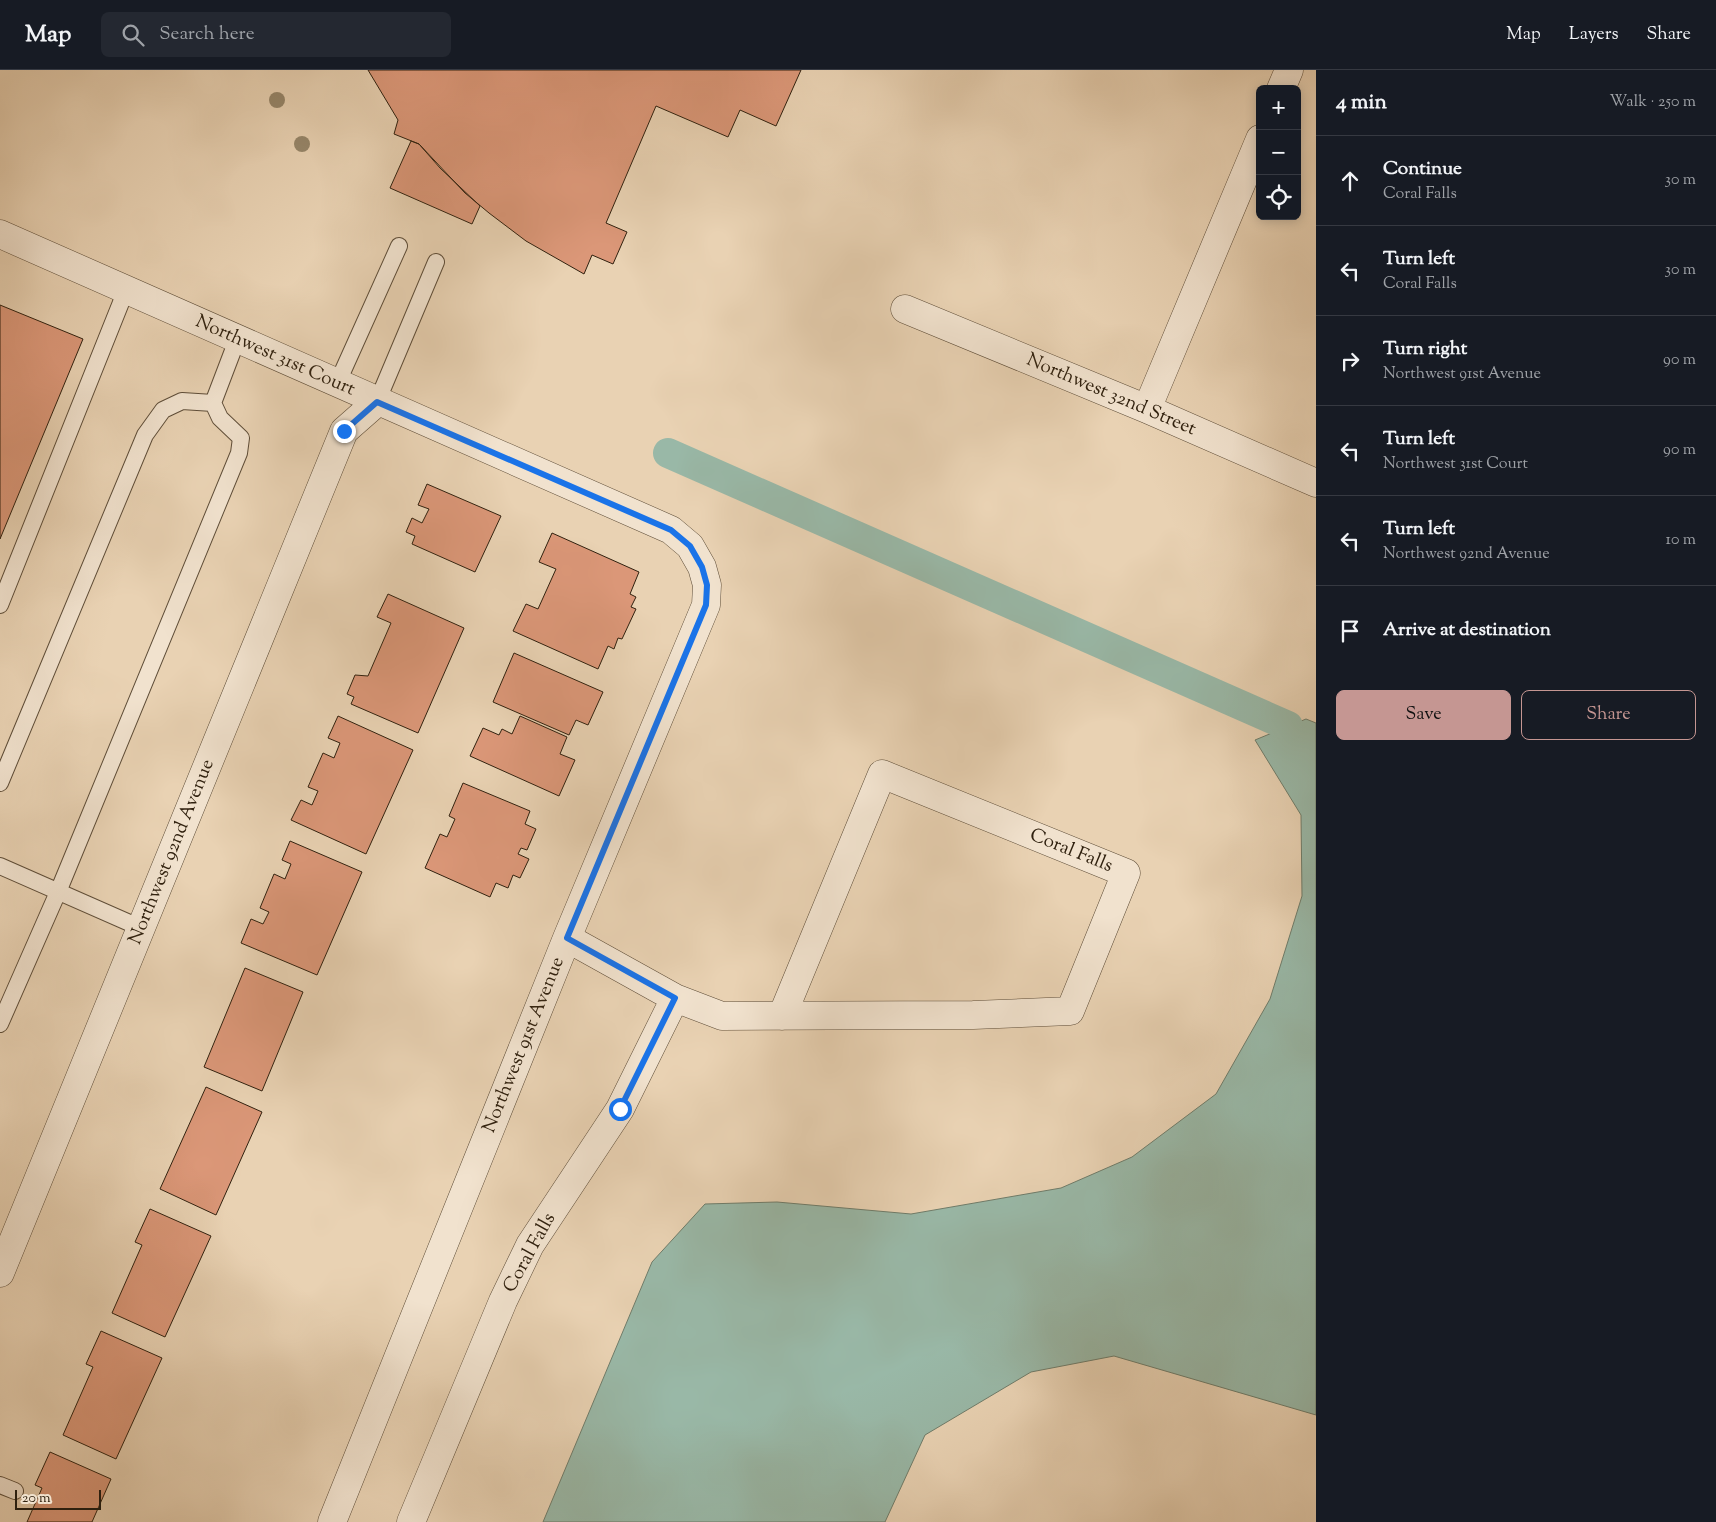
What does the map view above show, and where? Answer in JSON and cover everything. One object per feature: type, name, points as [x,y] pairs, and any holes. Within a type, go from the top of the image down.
[{"type":"street","points":[[1283,85],[1289,70]]},
{"type":"street","points":[[1147,409],[1256,149]]},
{"type":"street","name":"Northwest 31st Court","points":[[0,234],[377,402],[671,530],[690,546],[702,567]]},
{"type":"street","name":"Northwest 32nd Street","points":[[905,309],[1147,409],[1316,483]]},
{"type":"street","points":[[337,384],[344,431]]},
{"type":"street","name":"Northwest 92nd Avenue","points":[[0,1274],[344,431],[377,402]]},
{"type":"street","name":"Northwest 91st Avenue","points":[[332,1522],[567,938],[706,605],[707,585],[702,567]]},
{"type":"street","name":"Coral Falls","points":[[567,938],[675,998],[722,1016],[782,1016],[973,1015],[1070,1011],[1126,873],[882,774],[782,1016]]},
{"type":"street","name":"Coral Falls","points":[[411,1522],[503,1301],[530,1245],[620,1109],[675,998]]},
{"type":"lane","points":[[337,384],[399,246]]},
{"type":"lane","points":[[377,402],[436,262]]},
{"type":"lane","points":[[0,605],[126,290]]},
{"type":"lane","points":[[0,1024],[58,892],[239,453],[241,438],[220,418],[213,404],[237,340]]},
{"type":"lane","points":[[0,782],[145,435],[163,410],[182,401],[213,404]]},
{"type":"lane","points":[[0,866],[141,928]]},
{"type":"shaded area","points":[[1306,719],[1316,723],[1316,1415],[1114,1356],[1031,1372],[925,1435],[885,1522],[543,1522],[652,1262],[705,1204],[777,1202],[911,1214],[1061,1188],[1132,1157],[1216,1094],[1270,999],[1302,896],[1301,815],[1255,740]]},
{"type":"building","points":[[368,70],[801,70],[776,126],[740,110],[728,137],[656,106],[606,223],[627,232],[613,264],[592,255],[584,274],[526,241],[465,193],[419,144],[394,134],[398,120]]},
{"type":"building","points":[[411,141],[419,144],[440,168],[480,206],[472,224],[390,188]]},
{"type":"building","points":[[0,305],[83,339],[0,539]]},
{"type":"building","points":[[427,484],[501,516],[475,572],[412,544],[415,536],[406,532],[412,518],[422,523],[429,509],[418,505]]},
{"type":"building","points":[[552,533],[639,572],[630,594],[636,597],[631,607],[636,609],[622,639],[618,638],[614,649],[608,646],[598,669],[513,631],[526,604],[538,609],[556,569],[539,562]]},
{"type":"building","points":[[388,594],[464,628],[418,733],[351,704],[354,697],[347,694],[355,675],[368,676],[391,623],[377,617]]},
{"type":"building","points":[[514,653],[603,692],[588,725],[576,720],[569,735],[493,702]]},
{"type":"building","points":[[338,716],[413,750],[366,854],[291,820],[301,800],[312,805],[318,791],[308,787],[323,753],[334,758],[340,743],[328,738]]},
{"type":"building","points":[[520,716],[567,737],[560,754],[575,760],[559,796],[470,756],[483,728],[499,735],[502,729],[512,734]]},
{"type":"building","points":[[463,783],[530,811],[525,824],[536,829],[527,850],[521,848],[518,854],[529,859],[520,878],[513,875],[508,888],[496,883],[490,897],[425,868],[440,834],[447,837],[455,819],[449,816]]},
{"type":"building","points":[[290,841],[362,872],[317,975],[241,943],[251,919],[263,924],[269,912],[260,908],[274,874],[285,879],[291,864],[282,860]]},
{"type":"building","points":[[245,968],[303,992],[262,1091],[204,1067]]},
{"type":"building","points":[[206,1087],[262,1112],[216,1215],[160,1189]]},
{"type":"building","points":[[150,1209],[211,1236],[165,1337],[112,1313],[142,1245],[135,1242]]},
{"type":"building","points":[[101,1331],[162,1358],[116,1459],[63,1435],[93,1367],[86,1364]]},
{"type":"building","points":[[50,1452],[111,1479],[92,1522],[27,1522],[42,1488],[35,1485]]},
{"type":"waterway","points":[[668,453],[1288,726]]},
{"type":"route","points":[[344,431],[377,402],[671,530],[690,546],[702,567],[707,585],[706,605],[567,938],[675,998],[620,1109]]}]
